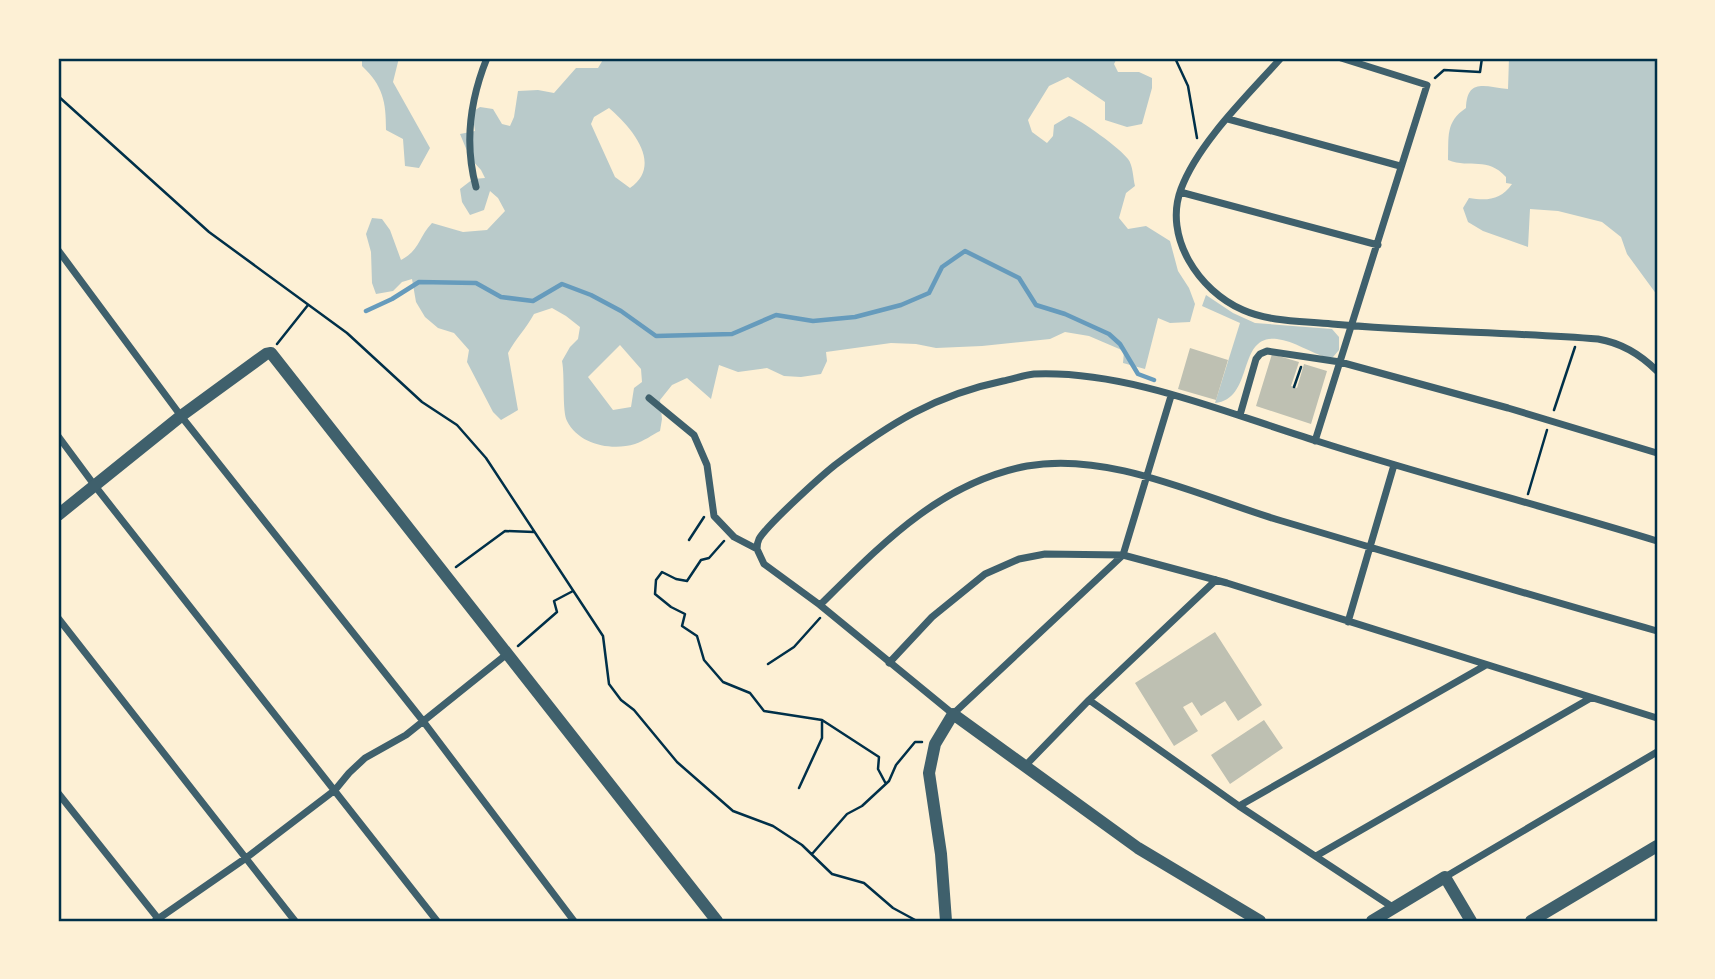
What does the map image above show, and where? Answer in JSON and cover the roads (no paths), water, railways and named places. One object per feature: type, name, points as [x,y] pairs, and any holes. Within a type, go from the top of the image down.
[{"type":"street","points":[[476,187],[470,166],[470,124],[475,96],[487,58]]},
{"type":"street","points":[[1280,58],[1201,151],[1180,192],[1177,215],[1185,254],[1203,281],[1216,294],[1236,307],[1259,316],[1352,326],[1598,339],[1615,342],[1634,352],[1657,371]]},
{"type":"street","points":[[1315,441],[1427,85],[1341,58]]},
{"type":"street","points":[[1228,119],[1400,166]]},
{"type":"street","points":[[1180,192],[1378,245]]},
{"type":"street","points":[[58,250],[181,416],[423,721],[575,921]]},
{"type":"street","points":[[1240,415],[1260,354],[1267,351],[1340,362],[1508,408],[1657,453]]},
{"type":"street","points":[[58,515],[181,416],[270,353],[717,921]]},
{"type":"street","points":[[757,550],[761,536],[791,506],[827,472],[878,432],[928,405],[977,386],[1033,374],[1088,377],[1134,385],[1240,415],[1394,465],[1657,541]]},
{"type":"street","points":[[946,921],[941,854],[929,773],[935,744],[953,714],[1123,555],[1171,396]]},
{"type":"street","points":[[649,398],[694,435],[707,465],[714,516],[731,534],[757,550],[764,564],[820,605],[953,714],[1024,767],[1138,848],[1260,921]]},
{"type":"street","points":[[58,436],[94,486],[437,921]]},
{"type":"street","points":[[820,605],[887,539],[919,513],[949,494],[1027,466],[1074,463],[1146,477],[1370,547],[1657,631]]},
{"type":"street","points":[[1348,622],[1394,465]]},
{"type":"street","points":[[889,663],[932,617],[957,594],[985,574],[1018,559],[1045,554],[1123,555],[1216,580],[1657,718]]},
{"type":"street","points":[[1024,767],[1089,700],[1216,580]]},
{"type":"street","points":[[58,618],[295,921]]},
{"type":"street","points":[[58,793],[158,920],[246,858],[335,790],[365,758],[406,735],[507,654]]},
{"type":"street","points":[[1238,806],[1486,665]]},
{"type":"street","points":[[1316,856],[1589,698]]},
{"type":"street","points":[[1089,700],[1238,806],[1394,908]]},
{"type":"street","points":[[1372,921],[1657,752]]},
{"type":"street","points":[[1531,921],[1657,845]]},
{"type":"street","points":[[1446,877],[1471,921]]},
{"type":"waterway","points":[[366,311],[419,282],[476,283],[501,297],[533,301],[562,284],[621,311],[656,336],[732,334],[776,315],[813,321],[855,317],[901,305],[929,293],[942,267],[965,251],[1019,278],[1036,305],[1065,314],[1109,334],[1120,344],[1138,374],[1154,380]]}]
